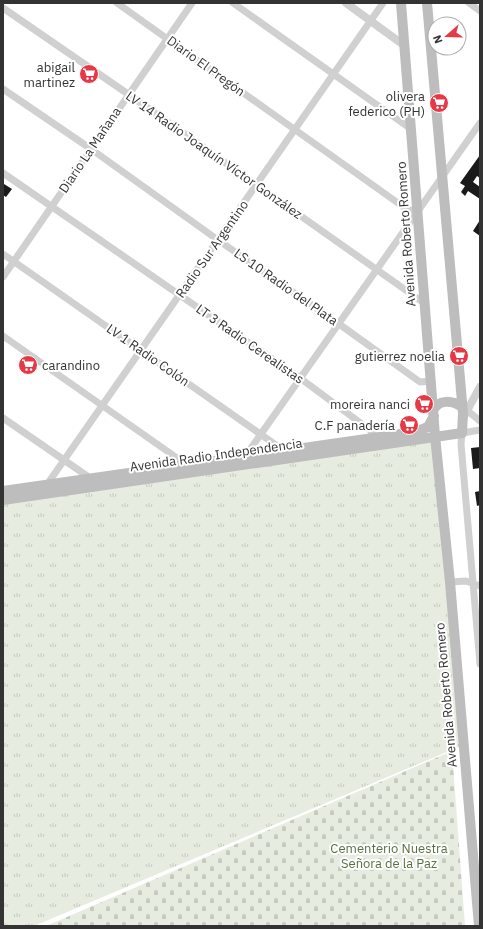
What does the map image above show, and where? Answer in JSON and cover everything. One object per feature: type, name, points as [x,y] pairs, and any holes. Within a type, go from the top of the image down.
[{"type":"main road","name":"Avenida Roberto Romero","points":[[401,3],[435,436],[450,582],[479,926]]},
{"type":"main road","points":[[427,3],[462,433]]},
{"type":"main road","name":"Avenida Radio Independencia","points":[[3,491],[43,490],[101,485],[240,465],[376,437],[420,431],[428,427],[437,404],[441,402],[461,407]]},
{"type":"main road","name":"Avenida Radio Independencia","points":[[3,500],[92,479],[246,456],[288,454],[462,433]]},
{"type":"main road","name":"Avenida Roberto Romero","points":[[438,463],[440,443],[444,437],[449,435]]},
{"type":"street","name":"Diario El Pregón","points":[[117,3],[294,131],[405,208],[417,212]]},
{"type":"street","name":"Diario La Mañana","points":[[3,277],[192,3]]},
{"type":"street","points":[[234,3],[412,129]]},
{"type":"street","points":[[346,3],[405,46]]},
{"type":"street","name":"Radio Sur Argentino","points":[[43,490],[383,3]]},
{"type":"street","points":[[469,3],[480,11]]},
{"type":"street","name":"LV 14 Radio Joaquín Víctor González","points":[[3,8],[128,94],[256,186],[424,303]]},
{"type":"street","name":"LS 10 Radio del Plata","points":[[3,89],[91,149],[420,382],[431,381]]},
{"type":"street","points":[[240,465],[480,123]]},
{"type":"street","name":"LT 3 Radio Cerealistas","points":[[3,173],[300,378],[370,430],[376,437]]},
{"type":"street","name":"LV 1 Radio Colón","points":[[3,254],[142,350],[288,454]]},
{"type":"street","points":[[3,336],[186,465]]},
{"type":"street","points":[[461,407],[478,390]]},
{"type":"street","points":[[461,407],[478,390]]},
{"type":"street","points":[[461,407],[480,421]]},
{"type":"street","points":[[3,418],[101,485]]},
{"type":"street","name":"Avenida Radio Independencia","points":[[462,433],[480,430]]},
{"type":"street","points":[[462,433],[461,448],[477,585],[480,664]]},
{"type":"street","points":[[450,582],[466,581],[477,585]]},
{"type":"green space","points":[[433,440],[461,746],[34,926],[3,926],[3,501]]},
{"type":"green space","name":"Cementerio Nuestra Señora de la Paz","points":[[452,751],[465,926],[46,926]]},
{"type":"building","points":[[480,155],[480,178],[477,176],[473,182],[480,187],[480,199],[468,191],[465,196],[461,192],[465,186],[460,183]]},
{"type":"building","points":[[4,184],[12,189],[6,197],[3,195]]},
{"type":"building","points":[[480,220],[480,236],[473,231]]},
{"type":"building","points":[[480,447],[480,468],[473,469],[471,448]]},
{"type":"building","points":[[480,491],[480,505],[477,506],[475,492]]},
{"type":"place","name":"abigail martinez","points":[[89,74]]},
{"type":"place","name":"olivera federico (PH)","points":[[439,103]]},
{"type":"place","name":"gutierrez noelia","points":[[459,356]]},
{"type":"place","name":"carandino","points":[[28,365]]},
{"type":"place","name":"moreira nanci","points":[[424,404]]},
{"type":"place","name":"C.F panadería","points":[[409,425]]}]
